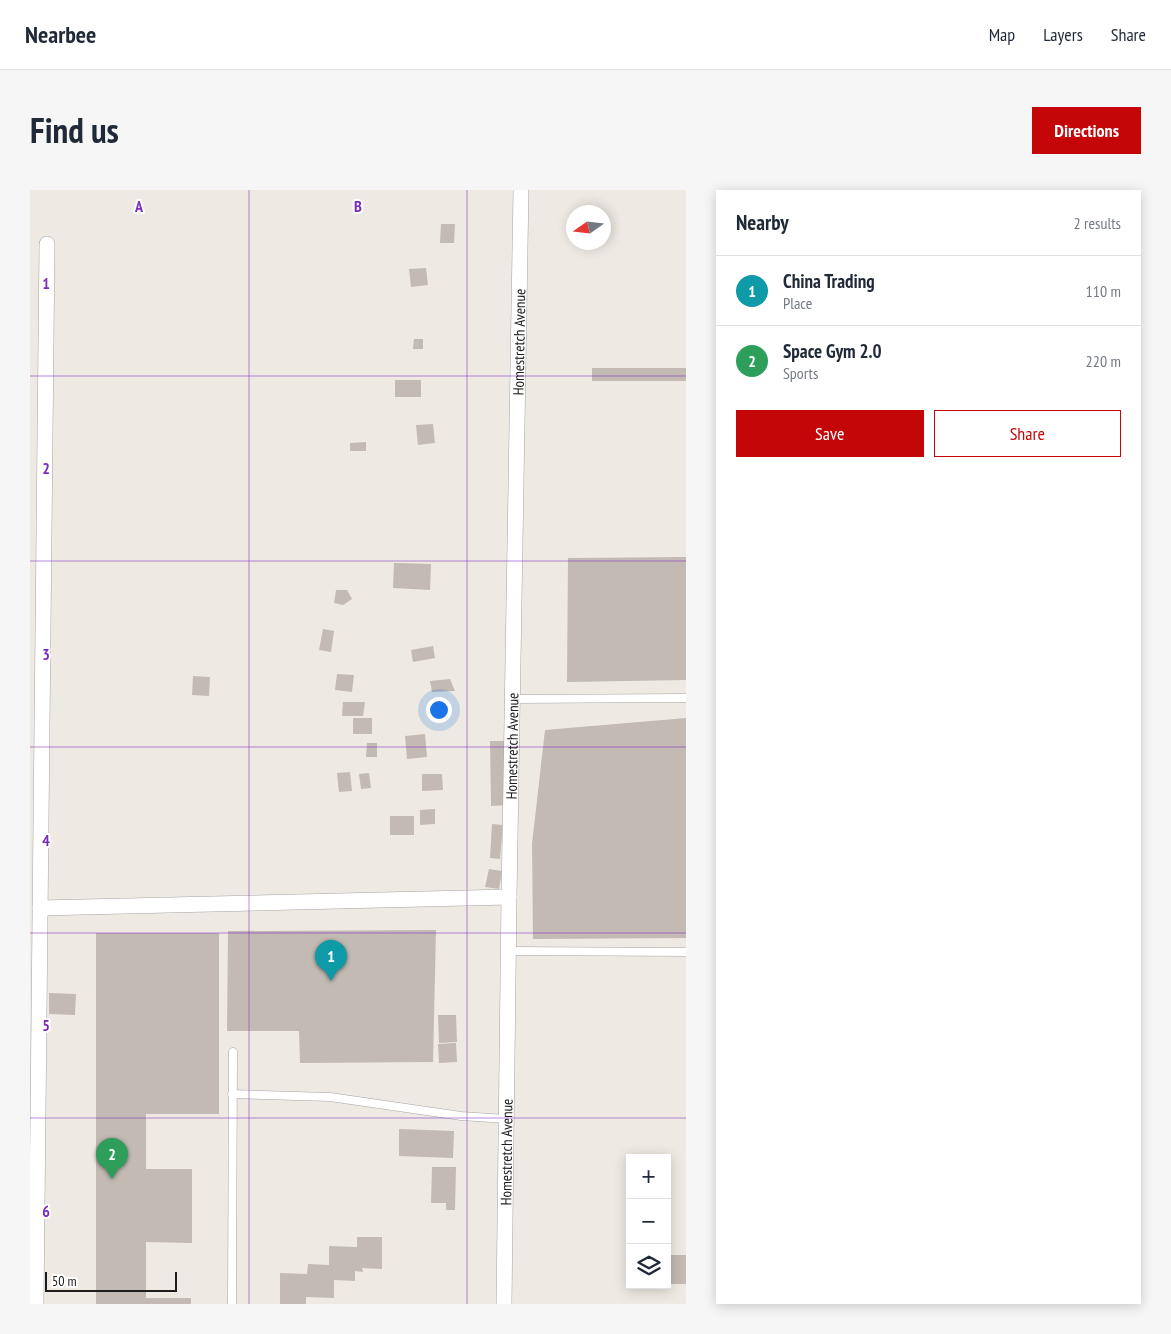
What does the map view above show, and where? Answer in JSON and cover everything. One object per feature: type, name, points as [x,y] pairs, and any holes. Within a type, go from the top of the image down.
[{"type":"street","name":"Homestretch Avenue","points":[[504,1304],[521,190]]},
{"type":"street","points":[[36,1304],[47,244]]},
{"type":"street","points":[[40,908],[509,897]]},
{"type":"lane","points":[[512,699],[686,698]]},
{"type":"lane","points":[[508,951],[686,952]]},
{"type":"lane","points":[[232,1304],[233,1052]]},
{"type":"lane","points":[[232,1094],[330,1097],[460,1116],[506,1119]]},
{"type":"building","points":[[441,224],[455,224],[454,243],[440,243]]},
{"type":"building","points":[[426,268],[428,285],[411,287],[409,269]]},
{"type":"building","points":[[414,339],[423,339],[423,349],[413,349]]},
{"type":"building","points":[[592,368],[686,368],[686,381],[592,381]]},
{"type":"building","points":[[395,380],[421,380],[421,397],[395,397]]},
{"type":"building","points":[[433,424],[435,443],[418,445],[416,425]]},
{"type":"building","points":[[366,442],[366,451],[350,451],[350,443]]},
{"type":"building","points":[[686,557],[686,680],[567,682],[568,558]]},
{"type":"building","points":[[394,563],[431,564],[430,590],[393,588]]},
{"type":"building","points":[[336,590],[347,590],[352,599],[343,605],[334,603]]},
{"type":"building","points":[[323,629],[334,631],[331,652],[319,650]]},
{"type":"building","points":[[433,646],[435,658],[413,662],[411,650]]},
{"type":"building","points":[[337,674],[354,675],[352,692],[335,690]]},
{"type":"building","points":[[193,676],[210,677],[209,696],[192,695]]},
{"type":"building","points":[[450,679],[455,691],[432,692],[430,681]]},
{"type":"building","points":[[343,702],[365,702],[363,716],[342,716]]},
{"type":"building","points":[[353,718],[372,718],[372,734],[353,734]]},
{"type":"building","points":[[686,718],[686,938],[533,939],[532,844],[545,730]]},
{"type":"building","points":[[425,734],[427,757],[407,759],[405,736]]},
{"type":"building","points":[[490,741],[508,741],[509,805],[491,806]]},
{"type":"building","points":[[367,743],[377,743],[377,757],[366,757]]},
{"type":"building","points":[[350,772],[352,791],[339,792],[337,773]]},
{"type":"building","points":[[369,773],[371,788],[361,789],[359,774]]},
{"type":"building","points":[[422,774],[442,774],[443,790],[422,791]]},
{"type":"building","points":[[435,809],[435,824],[420,825],[420,810]]},
{"type":"building","points":[[390,816],[414,816],[414,835],[390,835]]},
{"type":"building","points":[[492,824],[503,825],[500,859],[490,858]]},
{"type":"building","points":[[489,869],[502,871],[499,889],[485,887]]},
{"type":"building","points":[[436,930],[433,1062],[300,1063],[299,1031],[227,1031],[228,931]]},
{"type":"building","points":[[96,933],[219,933],[219,1114],[146,1114],[146,1169],[192,1169],[192,1243],[146,1242],[146,1298],[191,1298],[191,1304],[96,1304]]},
{"type":"building","points":[[49,993],[76,994],[75,1015],[49,1014]]},
{"type":"building","points":[[438,1015],[456,1015],[457,1042],[439,1043]]},
{"type":"building","points":[[456,1043],[457,1062],[439,1063],[438,1044]]},
{"type":"building","points":[[399,1129],[454,1131],[453,1158],[399,1156]]},
{"type":"building","points":[[432,1167],[456,1167],[455,1210],[446,1210],[446,1203],[431,1203]]},
{"type":"building","points":[[357,1237],[382,1237],[382,1269],[362,1268],[363,1272],[355,1271],[355,1281],[334,1280],[334,1298],[306,1297],[306,1304],[280,1304],[280,1273],[307,1274],[308,1264],[329,1265],[329,1246],[357,1247]]},
{"type":"building","points":[[671,1255],[686,1255],[686,1284],[671,1284]]},
{"type":"place","name":"China Trading","points":[[331,981]]},
{"type":"place","name":"Space Gym 2.0","points":[[112,1179]]}]
